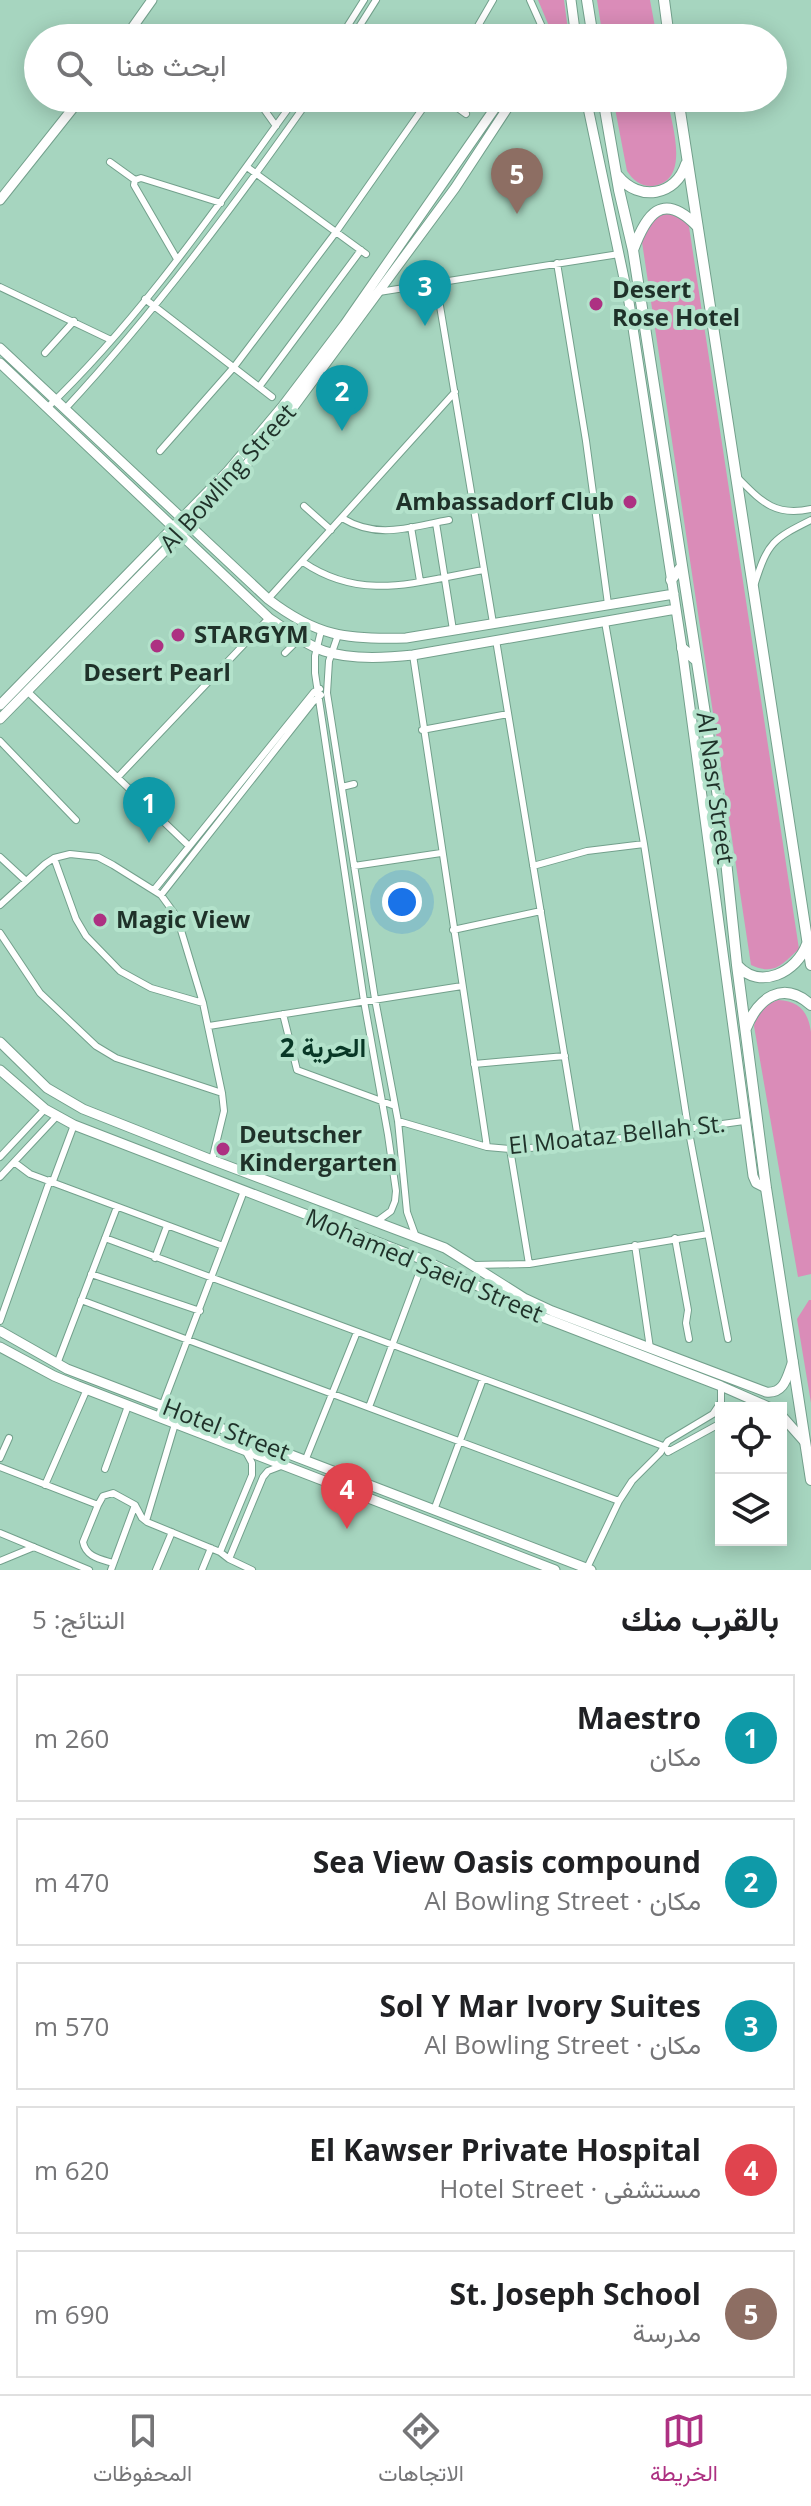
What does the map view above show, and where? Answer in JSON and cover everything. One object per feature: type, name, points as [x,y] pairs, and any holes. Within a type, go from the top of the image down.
[{"type":"main road","points":[[587,0],[591,24]]},
{"type":"main road","points":[[664,0],[667,24]]},
{"type":"main road","name":"Al Nasr Street","points":[[606,112],[633,250],[722,823],[766,1188],[811,1480]]},
{"type":"main road","points":[[680,112],[811,965]]},
{"type":"main road","points":[[616,170],[621,180],[630,187],[640,192],[657,192],[668,189],[680,177],[687,155]]},
{"type":"main road","points":[[633,250],[643,224],[656,211],[678,211],[697,226]]},
{"type":"main road","points":[[671,580],[682,566]]},
{"type":"main road","points":[[682,648],[697,661]]},
{"type":"main road","points":[[709,840],[722,823]]},
{"type":"main road","points":[[737,965],[753,976],[773,976],[795,964],[808,942]]},
{"type":"main road","points":[[745,1030],[755,1009],[772,996],[794,995],[811,1005]]},
{"type":"street","points":[[135,24],[152,0]]},
{"type":"street","points":[[349,24],[364,0]]},
{"type":"street","points":[[361,24],[376,0]]},
{"type":"street","points":[[479,24],[493,0]]},
{"type":"street","points":[[530,0],[539,24]]},
{"type":"street","points":[[571,0],[574,24]]},
{"type":"street","points":[[0,200],[70,112]]},
{"type":"street","points":[[266,112],[276,126]]},
{"type":"street","points":[[47,408],[145,299],[221,203],[286,112]]},
{"type":"street","points":[[56,417],[155,307],[300,112]]},
{"type":"street","points":[[160,451],[234,367],[336,232],[420,112]]},
{"type":"street","name":"Al Bowling Street","points":[[286,410],[379,292],[389,271],[493,112]]},
{"type":"street","name":"Al Bowling Street","points":[[0,719],[65,644],[177,530],[242,470],[389,271],[455,188],[505,112]]},
{"type":"street","points":[[589,112],[619,254],[674,594],[753,1176],[756,1183],[766,1188]]},
{"type":"street","points":[[110,162],[135,180]]},
{"type":"street","points":[[247,167],[363,252],[259,387]]},
{"type":"street","points":[[135,180],[141,178],[221,203]]},
{"type":"street","points":[[135,180],[134,185],[177,259]]},
{"type":"street","points":[[379,292],[619,254]]},
{"type":"street","points":[[557,263],[608,604]]},
{"type":"street","points":[[436,282],[493,623]]},
{"type":"street","points":[[0,287],[111,340]]},
{"type":"street","points":[[145,299],[272,397]]},
{"type":"street","points":[[45,353],[74,321]]},
{"type":"street","points":[[0,348],[268,599],[287,614],[321,631],[391,639],[674,594]]},
{"type":"street","points":[[0,363],[269,618],[317,647],[331,652],[372,656],[413,655],[676,609]]},
{"type":"street","points":[[268,599],[455,392]]},
{"type":"street","points":[[737,477],[762,502],[778,510],[795,513],[811,509]]},
{"type":"street","points":[[304,506],[331,530]]},
{"type":"street","points":[[342,518],[356,527],[375,531],[449,520]]},
{"type":"street","points":[[752,590],[763,558],[773,542],[785,532],[811,520]]},
{"type":"street","points":[[436,523],[453,630]]},
{"type":"street","points":[[411,527],[420,581]]},
{"type":"street","points":[[303,562],[340,582],[379,587],[484,570]]},
{"type":"street","points":[[653,597],[657,605],[655,613]]},
{"type":"street","points":[[118,777],[269,618]]},
{"type":"street","points":[[605,622],[644,844],[688,1127],[728,1339]]},
{"type":"street","points":[[321,631],[315,664],[318,693],[364,1001],[383,1101],[395,1201],[388,1214],[376,1222]]},
{"type":"street","points":[[338,635],[331,652],[327,690],[375,999],[398,1121],[407,1212],[416,1237]]},
{"type":"street","points":[[285,653],[300,638]]},
{"type":"street","points":[[496,640],[579,1144]]},
{"type":"street","name":"Al Bowling Street","points":[[0,705],[57,653]]},
{"type":"street","points":[[413,655],[487,1147]]},
{"type":"street","points":[[161,895],[237,793],[318,693],[327,690]]},
{"type":"street","points":[[27,691],[189,846]]},
{"type":"street","points":[[422,730],[508,714]]},
{"type":"street","points":[[0,741],[76,820]]},
{"type":"street","points":[[342,787],[354,784]]},
{"type":"street","points":[[154,890],[237,793]]},
{"type":"street","points":[[533,866],[587,851],[644,844]]},
{"type":"street","points":[[354,866],[441,853]]},
{"type":"street","points":[[0,905],[54,858],[70,854],[98,857],[161,895],[177,917],[209,1026],[222,1093],[224,1111],[212,1160]]},
{"type":"street","points":[[0,857],[26,881]]},
{"type":"street","points":[[54,858],[76,919],[86,936],[120,971],[151,988],[203,1003]]},
{"type":"street","points":[[453,930],[541,911]]},
{"type":"street","points":[[0,933],[40,993],[96,1046],[116,1058],[222,1093]]},
{"type":"street","points":[[209,1026],[462,986]]},
{"type":"street","points":[[283,1014],[297,1070],[395,1106]]},
{"type":"street","name":"Mohamed Saeid Street","points":[[0,1042],[62,1099],[212,1160],[445,1248],[524,1298],[552,1311],[770,1393],[783,1386],[793,1361]]},
{"type":"street","points":[[474,1064],[565,1056]]},
{"type":"street","name":"Mohamed Saeid Street","points":[[0,1070],[45,1109],[74,1125],[424,1260],[542,1317],[757,1402]]},
{"type":"street","points":[[0,1157],[45,1109]]},
{"type":"street","points":[[0,1177],[57,1116]]},
{"type":"street","name":"El Moataz Bellah St.","points":[[398,1121],[487,1147],[510,1149],[579,1144],[744,1121]]},
{"type":"street","points":[[0,1321],[74,1125]]},
{"type":"street","points":[[388,1135],[400,1135]]},
{"type":"street","points":[[147,1155],[156,1145],[153,1137]]},
{"type":"street","points":[[178,1166],[175,1158],[182,1148]]},
{"type":"street","points":[[510,1149],[529,1264]]},
{"type":"street","points":[[14,1162],[30,1174],[223,1246]]},
{"type":"street","points":[[158,1417],[244,1191]]},
{"type":"street","points":[[57,1364],[117,1207]]},
{"type":"street","points":[[155,1258],[167,1226]]},
{"type":"street","points":[[461,1279],[463,1271],[472,1265],[529,1264],[708,1234]]},
{"type":"street","points":[[105,1238],[483,1379],[662,1450],[670,1451],[715,1426]]},
{"type":"street","points":[[675,1238],[688,1310],[686,1323],[689,1339]]},
{"type":"street","points":[[635,1245],[650,1348]]},
{"type":"street","points":[[436,1265],[446,1257],[445,1248]]},
{"type":"street","points":[[369,1407],[424,1260]]},
{"type":"street","points":[[91,1274],[200,1311]]},
{"type":"street","points":[[81,1300],[619,1501]]},
{"type":"street","name":"Hotel Street","points":[[0,1331],[57,1364],[589,1569]]},
{"type":"street","points":[[305,1461],[357,1332]]},
{"type":"street","name":"Hotel Street","points":[[0,1347],[54,1376],[128,1406],[555,1570]]},
{"type":"street","points":[[20,1358],[26,1347]]},
{"type":"street","points":[[434,1510],[483,1379]]},
{"type":"street","points":[[589,1569],[619,1501],[639,1472],[673,1437],[713,1414],[721,1402],[721,1386]]},
{"type":"street","points":[[45,1485],[87,1389]]},
{"type":"street","points":[[105,1469],[128,1406]]},
{"type":"street","points":[[787,1422],[804,1441]]},
{"type":"street","points":[[146,1521],[175,1424]]},
{"type":"street","points":[[0,1458],[9,1438]]},
{"type":"street","points":[[220,1552],[252,1475],[252,1463],[246,1452]]},
{"type":"street","points":[[229,1559],[263,1477],[268,1471],[281,1466]]},
{"type":"street","points":[[0,1467],[98,1505]]},
{"type":"street","points":[[135,1505],[111,1568],[88,1554],[83,1542],[98,1505],[108,1493],[135,1505],[146,1521],[220,1552],[240,1567],[252,1570]]},
{"type":"street","points":[[474,1539],[479,1527]]},
{"type":"street","points":[[156,1570],[172,1532]]},
{"type":"street","points":[[0,1533],[84,1569]]},
{"type":"street","points":[[0,1561],[34,1547]]},
{"type":"street","points":[[202,1570],[211,1548]]},
{"type":"shaded area","points":[[538,0],[564,0],[567,24],[548,24]]},
{"type":"shaded area","points":[[597,0],[650,0],[654,24],[601,24]]},
{"type":"shaded area","points":[[616,112],[670,112],[676,149],[672,174],[665,182],[653,186],[635,180],[627,171]]},
{"type":"shaded area","points":[[668,213],[688,220],[799,949],[783,964],[772,969],[751,965],[642,242],[653,218]]},
{"type":"shaded area","points":[[778,1000],[792,1002],[801,1008],[808,1018],[811,1032],[811,1274],[798,1277],[754,1026],[762,1010]]},
{"type":"shaded area","points":[[811,1300],[811,1403],[797,1319]]},
{"type":"place","name":"St. Joseph School","points":[[517,214]]},
{"type":"place","name":"Desert Rose Hotel","points":[[596,304]]},
{"type":"place","name":"Sol Y Mar Ivory Suites","points":[[425,326]]},
{"type":"place","name":"Sea View Oasis compound","points":[[342,431]]},
{"type":"place","name":"Ambassadorf Club","points":[[630,502]]},
{"type":"place","name":"STARGYM","points":[[178,635]]},
{"type":"place","name":"Desert Pearl","points":[[157,646]]},
{"type":"place","name":"Maestro","points":[[149,843]]},
{"type":"place","name":"Magic View","points":[[100,920]]},
{"type":"place","name":"Deutscher Kindergarten","points":[[223,1149]]},
{"type":"place","name":"El Kawser Private Hospital","points":[[347,1529]]},
{"type":"district","name":"الحرية 2","points":[[323,1048]]}]
